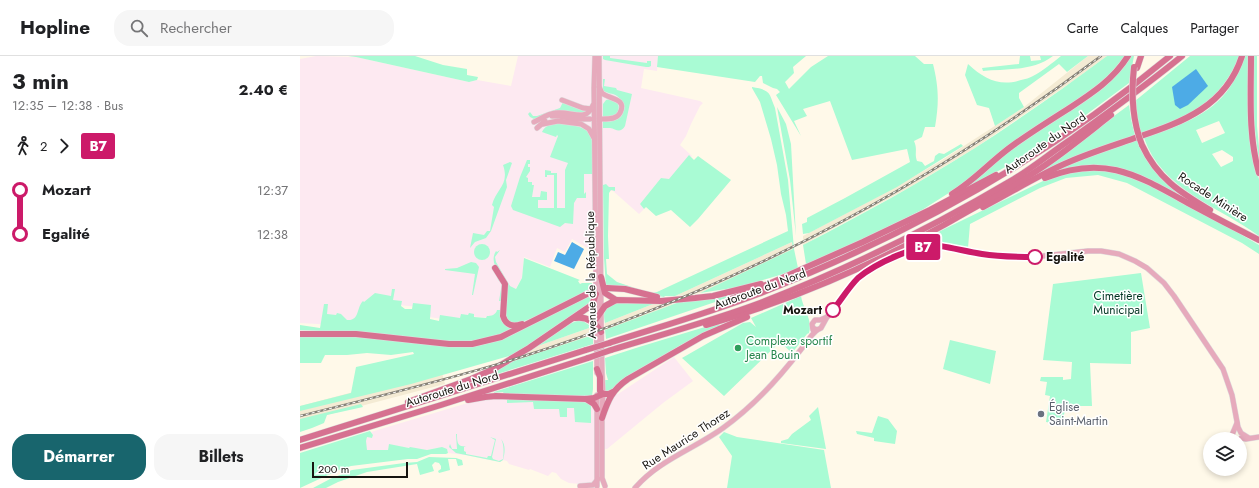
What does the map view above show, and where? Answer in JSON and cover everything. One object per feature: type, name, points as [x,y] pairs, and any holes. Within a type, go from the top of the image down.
[{"type":"highway","points":[[596,322],[601,311],[607,304],[616,300],[674,300],[713,296],[793,276],[811,269],[923,212],[966,184],[995,159],[1022,139],[1097,89],[1115,73],[1128,56]]},
{"type":"highway","name":"Rocade Minière","points":[[1136,56],[1136,67],[1132,92],[1136,127],[1142,145],[1157,170],[1176,188],[1259,240]]},
{"type":"highway","points":[[1136,67],[1141,56]]},
{"type":"highway","name":"Autoroute du Nord","points":[[811,269],[876,243],[925,219],[996,180],[1079,126],[1170,56]]},
{"type":"highway","name":"Autoroute du Nord","points":[[812,285],[880,252],[1016,178],[1134,94],[1182,56]]},
{"type":"highway","points":[[938,228],[943,227],[1007,195],[1072,160],[1164,128],[1188,118],[1203,108],[1223,89],[1234,74],[1242,56]]},
{"type":"highway","points":[[1251,56],[1251,126],[1253,147],[1259,173]]},
{"type":"highway","points":[[602,418],[606,404],[613,392],[619,385],[628,379],[703,336],[769,308],[796,292],[866,264],[938,228],[1040,168],[1116,112],[1128,102],[1134,94]]},
{"type":"highway","points":[[923,212],[930,210],[1036,154]]},
{"type":"highway","points":[[1007,195],[1064,171],[1088,167],[1101,167],[1141,178],[1259,240]]},
{"type":"highway","points":[[495,268],[505,284],[503,316],[506,323],[513,326],[530,320],[535,320]]},
{"type":"highway","name":"Autoroute du Nord","points":[[300,440],[708,311],[756,295],[793,276]]},
{"type":"highway","points":[[601,278],[605,293],[616,300]]},
{"type":"highway","points":[[708,311],[720,304],[782,278]]},
{"type":"highway","points":[[607,288],[625,290],[646,296],[674,300]]},
{"type":"highway","name":"Autoroute du Nord","points":[[300,448],[442,405],[677,330],[682,332],[740,315],[796,292]]},
{"type":"highway","points":[[390,411],[397,406],[494,369],[529,348],[590,306],[594,293]]},
{"type":"highway","points":[[300,333],[304,331],[308,334],[363,334],[449,344],[472,344],[501,338],[535,320],[594,293]]},
{"type":"highway","points":[[572,319],[585,318],[596,322],[601,332]]},
{"type":"highway","points":[[597,369],[600,377],[600,396]]},
{"type":"highway","points":[[442,405],[448,406],[473,399],[496,396],[586,399],[613,392]]},
{"type":"highway","points":[[586,399],[593,402],[598,409]]},
{"type":"main road","points":[[596,60],[599,56]]},
{"type":"main road","name":"Avenue de la République","points":[[596,60],[599,86],[601,278],[600,396],[602,418],[602,478],[605,487]]},
{"type":"main road","name":"Avenue de la République","points":[[596,60],[593,107],[594,293],[597,369]]},
{"type":"main road","points":[[599,86],[602,93],[616,98],[620,102],[621,108],[620,113],[614,118],[603,119]]},
{"type":"main road","points":[[599,108],[604,100],[612,97]]},
{"type":"main road","points":[[562,100],[583,108],[593,107]]},
{"type":"main road","points":[[537,128],[548,115],[560,112],[582,115],[588,114],[593,107]]},
{"type":"main road","points":[[543,121],[550,118],[590,119]]},
{"type":"main road","points":[[534,122],[558,121],[583,124],[591,132],[594,140]]},
{"type":"main road","points":[[821,322],[827,317],[857,280],[865,273],[888,260],[915,249],[929,246],[939,246],[1016,258],[1088,251],[1101,251],[1120,254],[1152,271],[1169,289],[1218,362],[1226,375],[1230,387],[1239,432]]},
{"type":"main road","points":[[816,320],[821,322],[821,328],[815,329],[812,324],[813,322],[816,320]]},
{"type":"main road","name":"Rue Maurice Thorez","points":[[635,488],[659,466],[714,434],[747,409],[770,387],[812,335],[815,329]]},
{"type":"main road","name":"Avenue de la République","points":[[596,487],[598,479],[598,409],[600,396]]},
{"type":"main road","points":[[1247,439],[1259,437]]},
{"type":"main road","points":[[580,486],[593,484],[598,479]]},
{"type":"main road","points":[[596,487],[601,485],[605,487]]},
{"type":"shaded area","points":[[316,56],[356,57],[469,82],[477,80],[511,86],[518,56],[658,56],[657,71],[644,69],[641,88],[700,101],[703,103],[680,145],[692,156],[689,156],[669,180],[661,178],[640,204],[644,209],[639,214],[613,191],[593,190],[592,248],[587,248],[572,239],[565,252],[557,248],[550,267],[524,257],[522,278],[500,312],[489,318],[469,316],[468,323],[429,317],[430,308],[376,303],[352,326],[300,323],[300,59]]},
{"type":"shaded area","points":[[1088,56],[1107,56],[975,148],[912,186],[803,245],[803,236],[883,194],[939,162],[1024,107]]},
{"type":"shaded area","points":[[792,242],[793,249],[700,293],[675,296]]},
{"type":"shaded area","points":[[653,304],[674,304],[605,330],[605,323]]},
{"type":"shaded area","points":[[592,327],[593,335],[508,363],[532,348]]},
{"type":"shaded area","points":[[674,357],[693,381],[663,403],[607,449],[595,450],[595,480],[591,483],[569,483],[561,479],[556,473],[552,472],[548,476],[530,469],[529,470],[509,464],[507,461],[503,460],[500,462],[448,453],[448,451],[437,448],[427,450],[389,445],[388,450],[366,450],[367,437],[372,438],[373,435],[371,432],[481,399],[591,399],[618,394]]},
{"type":"shaded area","points":[[441,369],[445,384],[300,422],[300,406]]},
{"type":"green space","points":[[348,56],[415,56],[443,65],[467,69],[467,75],[478,77],[477,80],[469,82]]},
{"type":"green space","points":[[603,56],[647,63],[647,61],[651,61],[651,66],[646,67],[605,60],[603,59]]},
{"type":"green space","points":[[658,56],[806,56],[793,67],[794,73],[785,82],[789,89],[811,67],[828,56],[915,56],[924,64],[933,64],[938,96],[935,127],[925,127],[922,137],[914,141],[917,161],[922,162],[925,166],[934,161],[935,156],[939,153],[944,154],[961,144],[963,146],[897,187],[809,233],[803,234],[802,224],[807,222],[807,218],[910,162],[907,149],[852,160],[830,101],[803,109],[807,116],[794,121],[801,136],[776,95],[780,92],[777,89],[763,83],[762,76],[760,76],[755,82],[657,67]]},
{"type":"green space","points":[[1020,56],[1030,56],[1031,61],[1041,60],[1040,56],[1053,56],[1045,61],[1029,67],[983,71],[982,68],[1019,64]]},
{"type":"green space","points":[[1061,56],[1088,56],[1067,72],[1059,64],[1019,93],[1019,98],[1024,107],[995,126],[989,108],[977,105],[965,75],[968,64],[986,78],[999,82],[1013,82],[1032,77]]},
{"type":"green space","points":[[1107,56],[1125,56],[1105,80],[952,191],[922,210],[862,240],[806,264],[803,245],[933,174],[975,148],[1042,103]]},
{"type":"green space","points":[[1129,56],[1134,56],[1129,83],[1083,117],[1081,116],[1054,134],[1053,132],[1050,135],[1052,139],[963,190],[996,160],[1097,91]]},
{"type":"green space","points":[[1190,56],[1240,56],[1231,74],[1219,90],[1205,104],[1183,119],[1141,134],[1135,101]]},
{"type":"green space","points":[[1244,56],[1250,56],[1255,166],[1259,179],[1259,236],[1243,225],[1209,206],[1177,184],[1152,156],[1144,138],[1180,125],[1213,106],[1230,87]],"holes":[[[1219,121],[1225,133],[1202,143],[1196,130]],[[1222,150],[1233,157],[1233,161],[1221,167],[1212,154]]]},
{"type":"green space","points":[[1253,56],[1257,56],[1257,126],[1259,162],[1254,122]]},
{"type":"green space","points":[[603,79],[605,79],[604,86],[616,88],[617,90],[632,94],[625,126],[621,130],[603,128],[603,122],[618,119],[623,113],[623,109],[618,97],[603,90]]},
{"type":"green space","points":[[752,87],[766,91],[772,99],[775,108],[788,180],[794,249],[798,268],[739,287],[700,293],[793,249],[792,242],[675,296],[664,297],[606,287],[603,185],[606,184],[609,187],[615,187],[615,191],[611,190],[609,193],[609,259],[606,259],[607,274],[617,282],[647,292],[657,292],[788,231],[771,139],[760,102]]},
{"type":"green space","points":[[610,99],[618,104],[618,112],[613,116],[603,117],[603,104],[606,100]]},
{"type":"green space","points":[[563,102],[588,111],[583,114],[566,111],[534,119],[528,114],[530,112],[533,116],[537,116],[560,108]]},
{"type":"green space","points":[[1129,105],[1135,136],[1020,185]]},
{"type":"green space","points":[[777,107],[786,124],[791,144],[796,236],[790,180]]},
{"type":"green space","points":[[558,123],[583,128],[590,135],[592,140],[592,174],[584,174],[584,194],[586,192],[586,198],[577,198],[574,203],[573,224],[565,223],[560,227],[513,210],[511,206],[527,160],[530,160],[528,167],[530,167],[530,171],[526,177],[528,178],[528,182],[532,182],[532,185],[534,185],[532,197],[540,197],[541,191],[547,192],[547,200],[538,200],[538,208],[554,208],[554,175],[547,175],[547,177],[545,177],[545,170],[551,171],[551,173],[557,173],[557,208],[565,208],[565,170],[568,163],[550,157],[558,136],[557,135],[556,137],[542,132],[547,127]]},
{"type":"green space","points":[[1138,140],[1158,175],[1178,194],[1177,195],[1125,170],[1060,171],[1059,169],[1083,159]]},
{"type":"green space","points":[[689,155],[694,160],[698,156],[731,180],[690,227],[671,210],[656,216],[646,207],[644,209],[640,204],[661,178],[669,179]]},
{"type":"green space","points":[[510,162],[512,163],[506,180],[507,187],[491,231],[486,238],[475,242],[470,248],[473,233],[484,235],[487,231],[490,231],[494,207],[492,205],[505,177],[503,165]]},
{"type":"green space","points":[[1081,170],[1105,170],[1133,176],[1259,245],[1259,254],[1242,243],[1127,183],[1098,175],[1066,178],[1040,188],[970,224],[968,248],[931,243],[930,236],[1043,181],[1056,175]]},
{"type":"green space","points":[[482,244],[488,246],[490,252],[488,258],[482,260],[476,258],[474,252],[476,246]]},
{"type":"green space","points":[[500,250],[495,257],[496,262],[510,286],[516,289],[522,278],[524,258],[580,280],[578,281],[580,284],[592,283],[592,290],[542,314],[511,324],[505,317],[507,289],[496,269],[494,260],[496,251],[497,252]]},
{"type":"green space","points":[[471,262],[476,263],[479,267],[473,295],[475,274],[445,270],[457,268]]},
{"type":"green space","name":"Cimetière Municipal","points":[[1141,273],[1150,328],[1131,332],[1131,364],[1090,363],[1092,406],[1066,406],[1063,419],[1057,419],[1057,424],[1046,422],[1050,396],[1045,395],[1047,382],[1040,381],[1041,377],[1063,377],[1063,380],[1071,379],[1072,362],[1043,360],[1053,284]]},
{"type":"green space","points":[[497,274],[503,281],[502,314],[512,330],[484,340],[455,342],[358,333],[300,330],[300,325],[320,328],[324,304],[328,304],[327,314],[341,314],[347,320],[351,320],[356,316],[363,301],[364,302],[375,293],[391,296],[392,289],[395,289],[393,300],[402,301],[401,306],[405,309],[412,309],[413,303],[431,305],[430,319],[439,321],[440,315],[460,318],[461,314],[468,315],[469,313],[474,314],[474,317],[486,318],[487,316],[494,314],[497,310],[500,310],[501,301],[499,301],[502,283],[498,280]]},
{"type":"green space","points":[[729,294],[730,296],[724,299],[606,339],[605,330],[682,301]]},
{"type":"green space","points":[[589,296],[592,296],[589,305],[516,354],[411,384],[300,411],[300,406],[351,393],[356,367],[414,354],[413,352],[391,355],[367,353],[325,355],[321,363],[300,363],[300,336],[345,336],[466,347],[482,345],[499,340]]},
{"type":"green space","name":"Complexe sportif Jean Bouin","points":[[801,296],[809,319],[809,333],[792,353],[780,342],[724,396],[682,358],[743,323],[750,322],[756,327],[751,318]]},
{"type":"green space","points":[[628,302],[652,302],[653,304],[605,323],[605,310],[611,305]]},
{"type":"green space","points":[[577,321],[583,321],[592,327],[532,348],[560,329]]},
{"type":"green space","points":[[718,323],[720,326],[681,345],[627,377],[611,391],[604,393],[604,380],[608,380],[605,358]]},
{"type":"green space","points":[[593,335],[593,344],[478,380],[508,363]]},
{"type":"green space","points":[[950,340],[996,351],[990,384],[943,369]]},
{"type":"green space","points":[[593,361],[592,396],[504,394],[503,392],[494,393],[494,392]]},
{"type":"green space","points":[[507,398],[584,401],[591,404],[591,423],[575,422],[574,408],[567,408],[567,417],[560,417],[559,409],[534,409],[533,402],[507,403]]},
{"type":"green space","points":[[361,404],[363,407],[327,415],[324,423],[300,432],[300,419]]},
{"type":"green space","points":[[818,407],[826,449],[781,443],[781,441],[788,439],[792,434],[811,420],[809,416]]},
{"type":"green space","points":[[878,416],[888,419],[897,431],[895,444],[874,441],[874,438],[857,434],[856,431],[872,433]]},
{"type":"green space","points":[[370,431],[373,435],[372,438],[367,437],[367,450],[388,450],[389,444],[427,450],[442,447],[447,449],[448,453],[431,454],[417,459],[351,466],[341,469],[300,488],[300,453]]},
{"type":"green space","points":[[724,432],[737,437],[824,450],[831,488],[727,488],[732,456],[719,437]]},
{"type":"green space","points":[[456,434],[459,445],[466,446],[464,447],[464,451],[466,454],[487,458],[488,456],[491,456],[495,440],[490,437],[496,439],[492,457],[493,459],[499,461],[503,459],[504,451],[501,439],[504,444],[505,449],[503,460],[500,462],[456,453],[449,447],[450,444],[452,449],[457,449]]},
{"type":"green space","points":[[429,457],[456,458],[462,460],[463,465],[458,466],[456,459],[448,459],[450,470],[439,473],[438,471],[441,469],[441,466],[439,463],[435,462],[432,465],[434,471],[420,475],[417,464],[367,472],[338,482],[326,488],[313,488],[352,470],[417,462]]},
{"type":"water","points":[[1196,69],[1208,86],[1188,105],[1180,109],[1175,105],[1172,87]]},
{"type":"water","points":[[572,242],[584,249],[574,269],[554,261],[558,252],[565,255]]},
{"type":"railway","points":[[300,416],[435,382],[515,359],[594,332],[671,302],[747,269],[894,193],[965,150],[1034,104],[1101,56]]},
{"type":"bus line","name":"B7","points":[[833,310],[857,280],[865,273],[888,260],[922,247],[939,246],[982,254],[1016,258],[1035,257]]},
{"type":"place","name":"Egalité","points":[[1035,257]]},
{"type":"place","name":"Mozart","points":[[833,310]]},
{"type":"place","name":"Complexe sportif Jean Bouin","points":[[738,348]]},
{"type":"place","name":"Église Saint-Martin","points":[[1041,414]]}]
